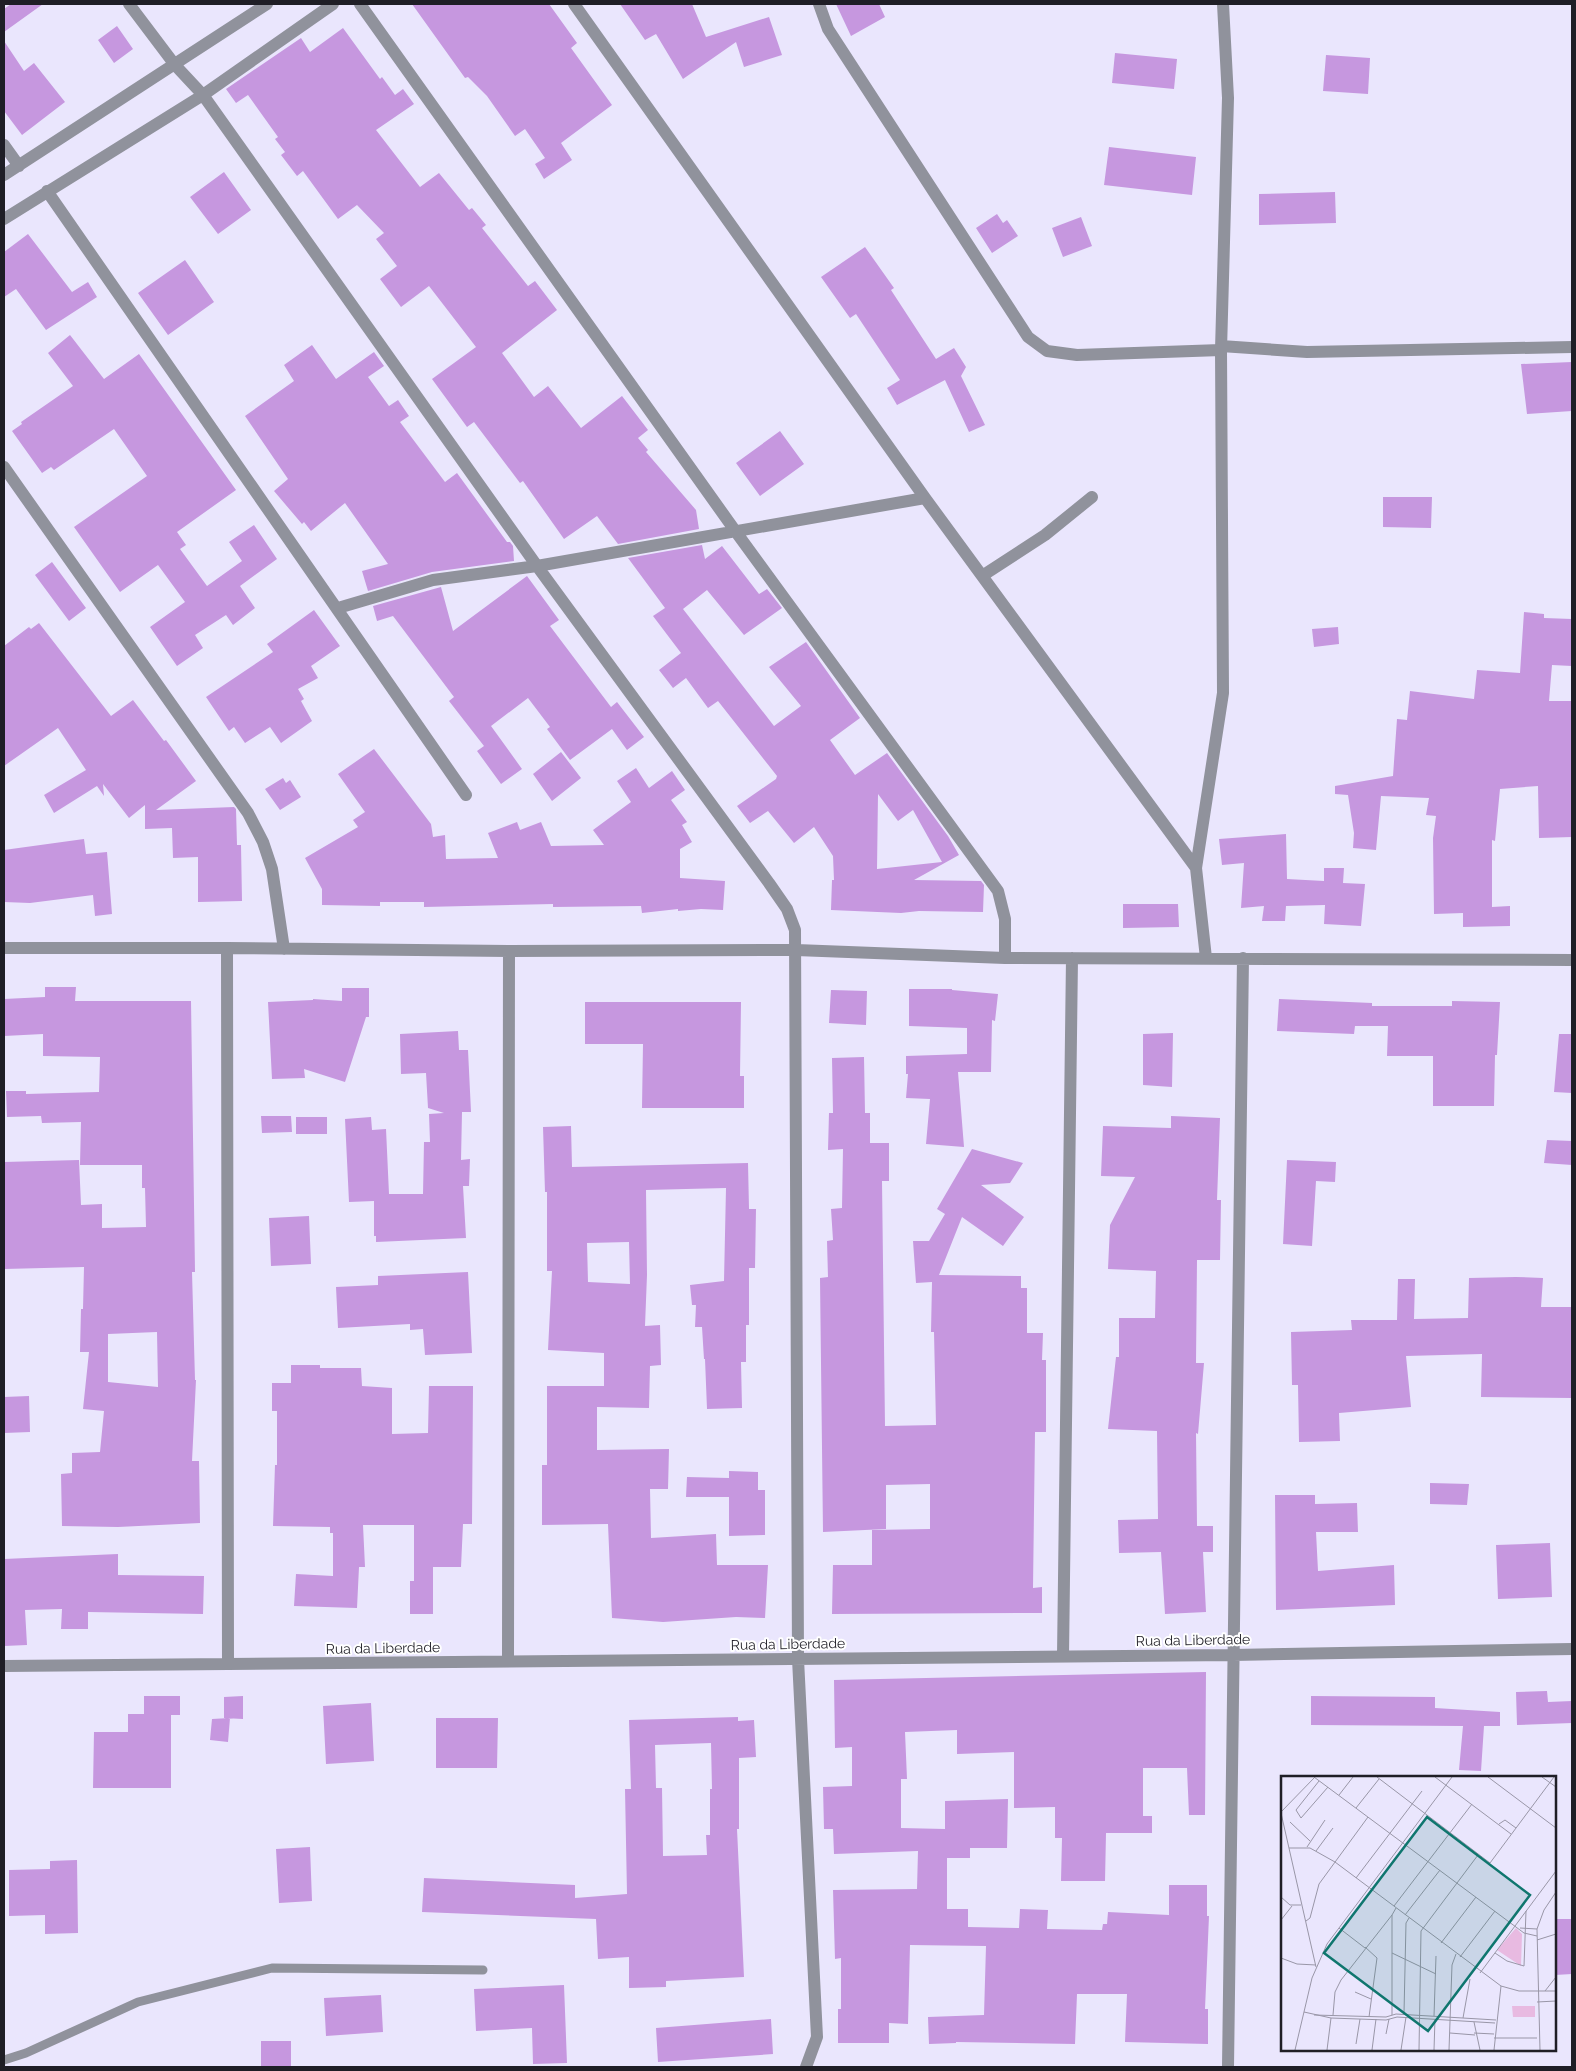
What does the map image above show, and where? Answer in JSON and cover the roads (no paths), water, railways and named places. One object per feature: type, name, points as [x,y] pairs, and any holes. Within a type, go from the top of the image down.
[{"type":"street","points":[[129,4],[175,65],[203,95],[537,566],[769,883],[792,923],[796,950],[798,1658],[817,2037],[806,2067]]},
{"type":"street","points":[[4,175],[267,4]]},
{"type":"street","points":[[4,219],[203,95],[333,4]]},
{"type":"street","points":[[360,4],[736,532],[998,891],[1005,919],[1005,958]]},
{"type":"street","points":[[574,4],[925,498],[1196,868]]},
{"type":"street","points":[[819,4],[828,29],[1028,337],[1047,351],[1077,354],[1221,348],[1307,352],[1572,347]]},
{"type":"street","points":[[1206,958],[1196,868],[1223,693],[1221,348],[1228,98],[1223,4]]},
{"type":"street","points":[[4,145],[18,166]]},
{"type":"street","points":[[48,191],[466,795]]},
{"type":"street","points":[[4,467],[248,813],[263,842],[272,869],[284,949]]},
{"type":"street","points":[[982,576],[1045,535],[1092,497]]},
{"type":"street","points":[[338,608],[433,580],[537,566],[925,498]]},
{"type":"street","points":[[4,948],[509,951],[796,950],[1005,958],[1572,960]]},
{"type":"street","points":[[227,948],[228,1664]]},
{"type":"street","points":[[508,1661],[509,951]]},
{"type":"street","points":[[1064,1656],[1072,958]]},
{"type":"street","points":[[1228,2067],[1243,958]]},
{"type":"street","name":"Rua da Liberdade","points":[[4,1666],[1233,1655],[1572,1649]]},
{"type":"lane","points":[[4,2060],[26,2053],[138,2002],[272,1968],[483,1970]]}]
